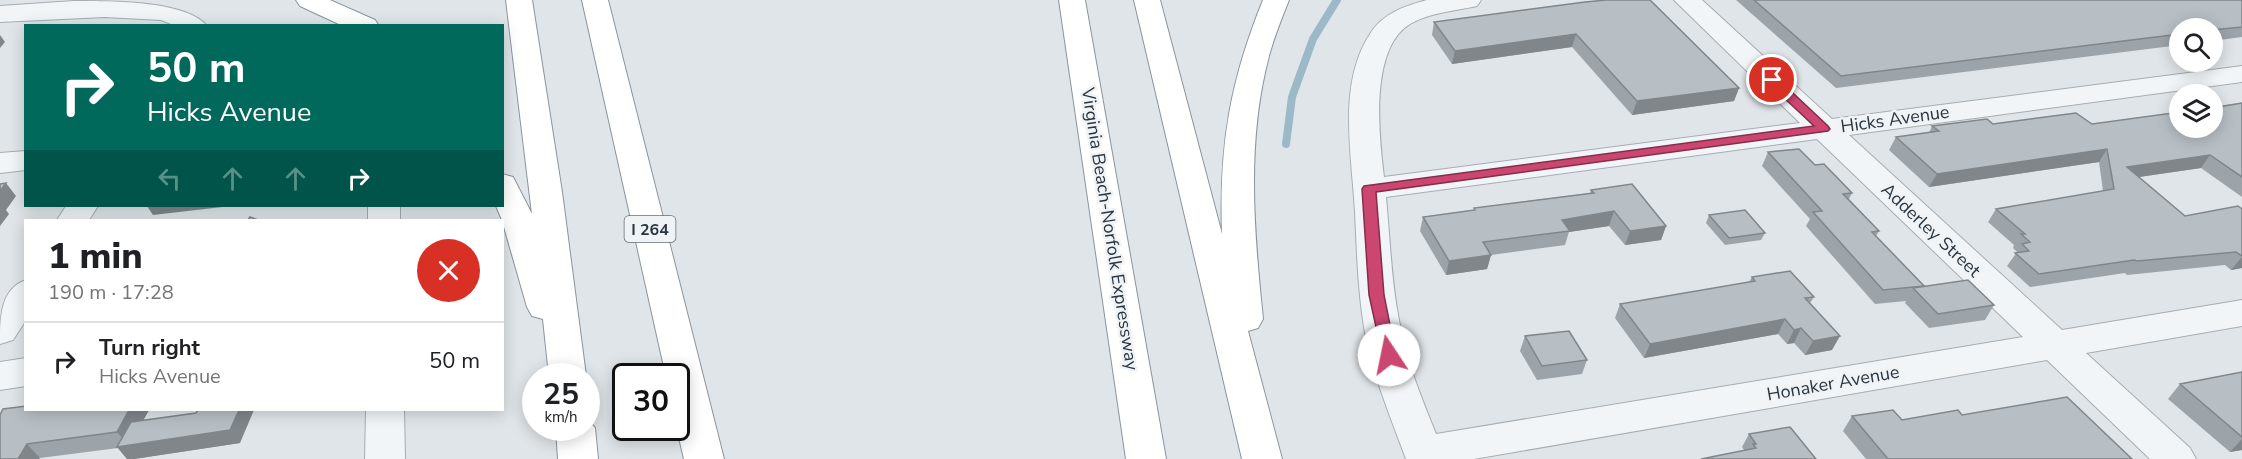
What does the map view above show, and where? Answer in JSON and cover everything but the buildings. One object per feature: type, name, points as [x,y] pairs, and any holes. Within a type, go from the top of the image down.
[{"type":"highway","points":[[309,0],[362,24]]},
{"type":"highway","points":[[519,0],[546,192],[566,363]]},
{"type":"highway","name":"I 264","points":[[595,0],[704,459]]},
{"type":"highway","name":"Virginia Beach-Norfolk Expressway","points":[[1072,0],[1146,459]]},
{"type":"highway","points":[[1148,0],[1259,450]]},
{"type":"highway","points":[[1259,450],[1240,273],[1236,204],[1240,132],[1253,64],[1276,0]]},
{"type":"highway","points":[[504,188],[516,214],[564,363]]},
{"type":"highway","points":[[577,441],[579,459]]},
{"type":"street","points":[[1425,456],[1410,421],[1386,345],[1377,295],[1365,126],[1367,88],[1374,53],[1382,35],[1392,26],[1410,13],[1431,6],[1468,0]]},
{"type":"street","name":"Adderley Street","points":[[1687,0],[2175,459]]},
{"type":"street","points":[[0,14],[140,3],[164,5],[187,15],[193,24]]},
{"type":"street","name":"Hicks Avenue","points":[[1369,189],[2242,74]]},
{"type":"street","points":[[0,163],[24,160]]},
{"type":"street","points":[[0,331],[24,295]]},
{"type":"street","name":"Honaker Avenue","points":[[1425,456],[2242,313]]},
{"type":"street","points":[[0,376],[24,372]]},
{"type":"street","points":[[385,411],[385,459]]},
{"type":"waterway","points":[[1286,144],[1292,97],[1313,39],[1337,0]]},
{"type":"route","points":[[1389,355],[1377,295],[1369,189],[1824,129],[1772,80]]}]
